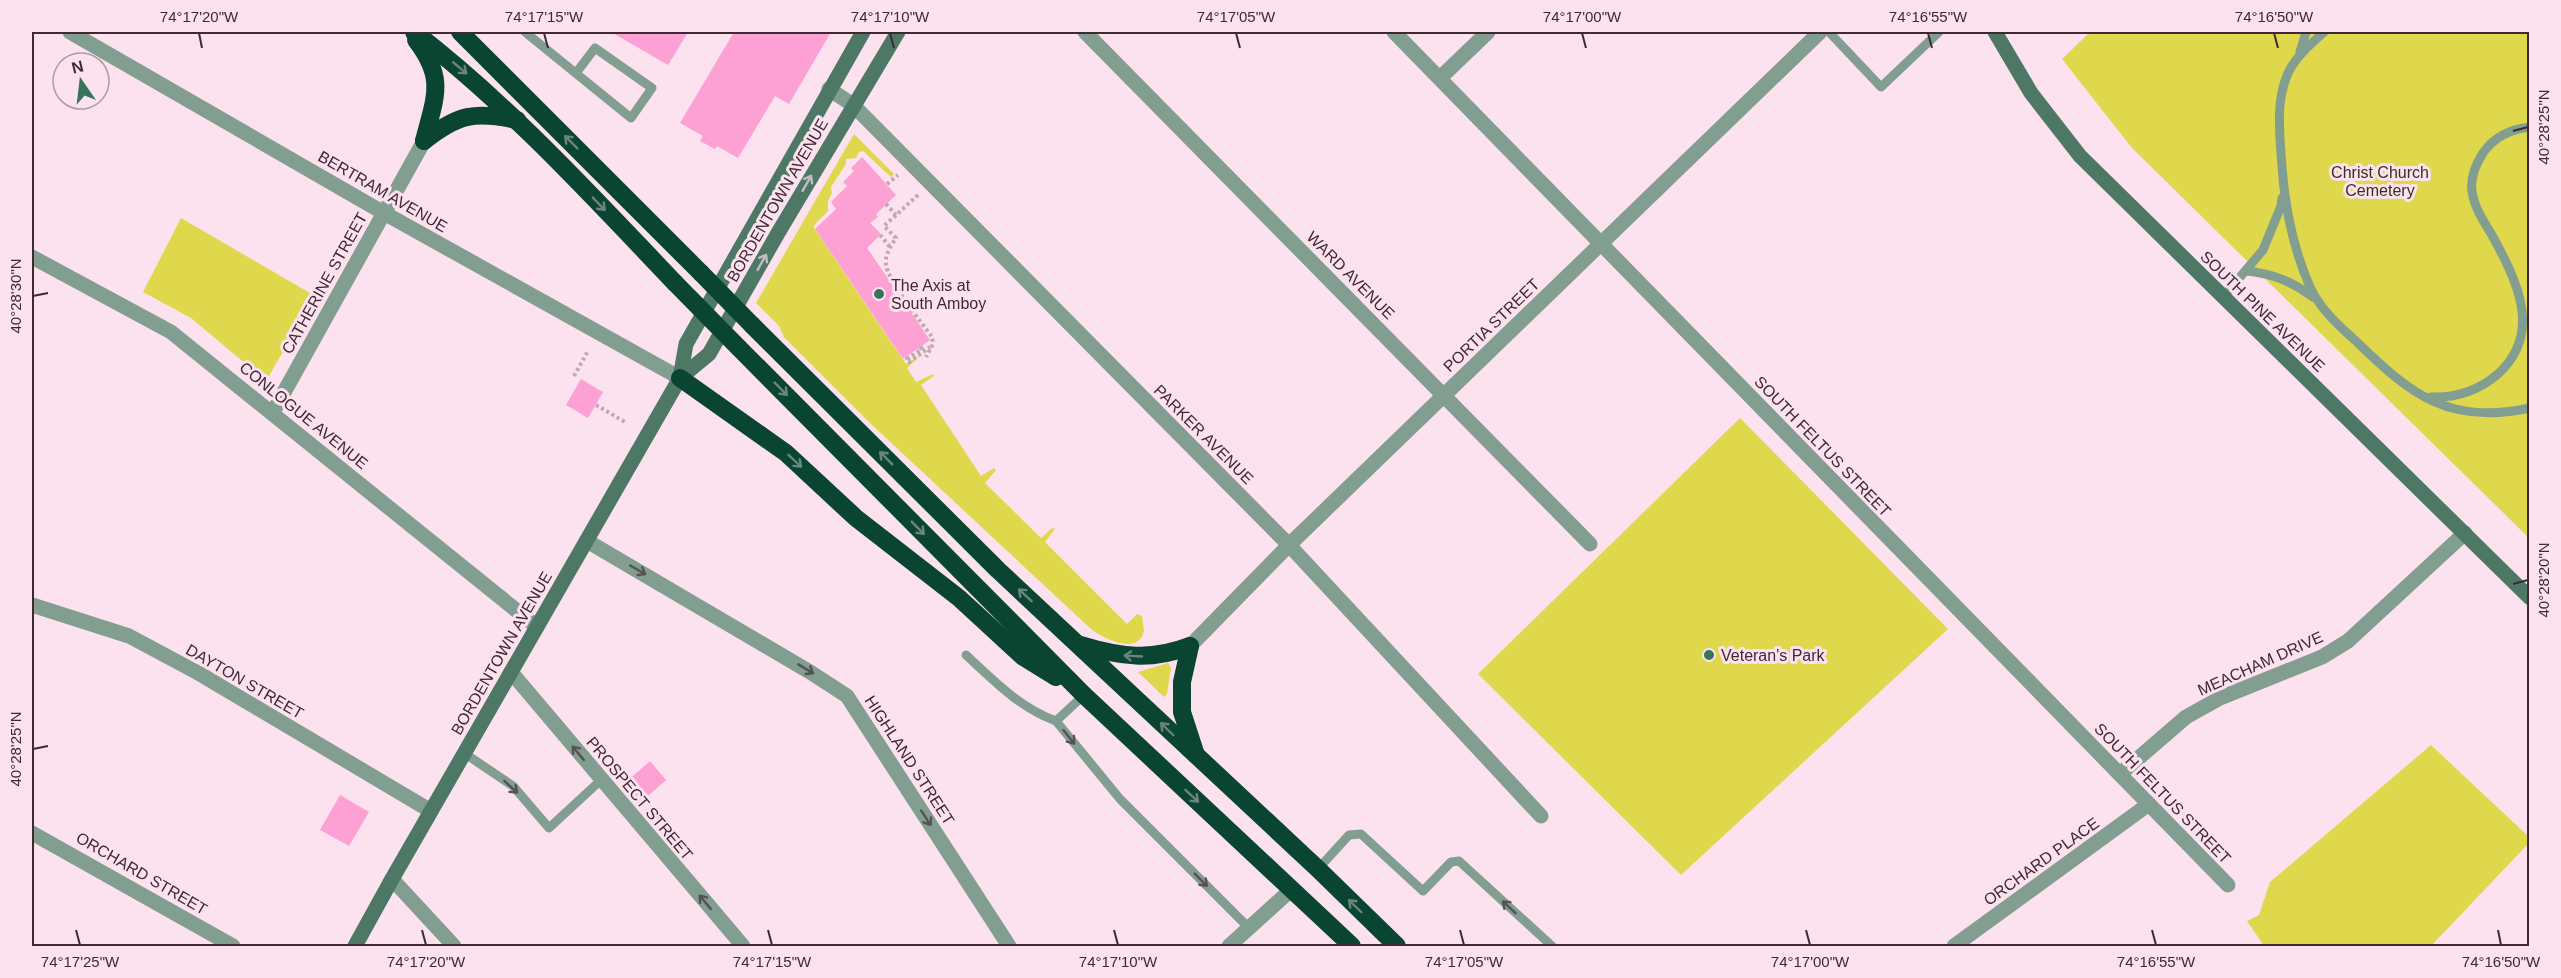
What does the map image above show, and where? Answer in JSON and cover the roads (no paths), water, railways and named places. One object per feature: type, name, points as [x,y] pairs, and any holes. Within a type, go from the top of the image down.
[{"type":"highway","points":[[411,32],[470,76],[520,121],[675,283],[1084,695],[1352,946]]},
{"type":"highway","points":[[411,32],[435,72],[437,89],[424,141]]},
{"type":"highway","points":[[466,33],[752,325],[998,570],[1318,869],[1397,946]]},
{"type":"highway","points":[[424,141],[441,128],[477,114],[490,114],[520,121]]},
{"type":"highway","points":[[680,378],[786,453],[856,518],[959,598],[1022,656],[1084,695]]},
{"type":"highway","points":[[1077,644],[1112,655],[1141,657],[1169,654],[1190,646]]},
{"type":"highway","points":[[1190,646],[1182,682],[1182,712],[1196,757]]},
{"type":"street","name":"BERTRAM AVENUE","points":[[70,32],[384,213],[680,378]]},
{"type":"street","name":"BORDENTOWN AVENUE","points":[[355,946],[680,378],[686,344],[863,32]]},
{"type":"street","name":"BORDENTOWN AVENUE","points":[[680,378],[709,354],[853,105],[898,32]]},
{"type":"street","name":"WARD AVENUE","points":[[1085,32],[1590,544]]},
{"type":"street","name":"SOUTH FELTUS STREET","points":[[1394,32],[2228,885]]},
{"type":"street","points":[[1440,78],[1488,32]]},
{"type":"street","name":"PORTIA STREET","points":[[1190,646],[1288,545],[1820,32]]},
{"type":"street","name":"SOUTH PINE AVENUE","points":[[1995,32],[2031,93],[2080,156],[2465,532],[2529,598]]},
{"type":"street","name":"PARKER AVENUE","points":[[829,89],[853,105],[1288,545],[1541,816]]},
{"type":"street","name":"CATHERINE STREET","points":[[273,412],[424,141]]},
{"type":"street","points":[[759,214],[778,233]]},
{"type":"street","name":"CONLOGUE AVENUE","points":[[32,257],[171,332],[537,627]]},
{"type":"street","name":"MEACHAM DRIVE","points":[[2120,774],[2186,717],[2220,698],[2322,657],[2348,641],[2465,532]]},
{"type":"street","name":"HIGHLAND STREET","points":[[587,541],[847,696],[1009,946]]},
{"type":"street","name":"DAYTON STREET","points":[[32,605],[129,636],[200,674],[431,811]]},
{"type":"street","name":"PROSPECT STREET","points":[[511,672],[743,946]]},
{"type":"street","name":"ORCHARD PLACE","points":[[1954,946],[2149,804]]},
{"type":"street","name":"ORCHARD STREET","points":[[32,833],[233,946]]},
{"type":"street","points":[[392,879],[454,946]]},
{"type":"street","points":[[1229,946],[1292,889]]},
{"type":"lane","points":[[525,32],[631,118],[652,88],[595,48],[576,73]]},
{"type":"lane","points":[[1829,32],[1881,87],[1939,32]]},
{"type":"lane","points":[[2300,55],[2306,32]]},
{"type":"lane","points":[[2223,297],[2263,250],[2282,206],[2280,99],[2288,73],[2300,55],[2324,32]]},
{"type":"lane","points":[[2422,397],[2465,395],[2490,381],[2506,367],[2516,351],[2524,318],[2521,297],[2497,244],[2478,210],[2472,190],[2475,165],[2487,147],[2503,134],[2529,127]]},
{"type":"lane","points":[[2282,185],[2294,242],[2317,299],[2332,319],[2382,367],[2422,397],[2472,414],[2501,414],[2529,408]]},
{"type":"lane","points":[[2247,271],[2273,274],[2293,283],[2317,299]]},
{"type":"lane","points":[[966,655],[1017,701],[1037,714],[1056,721],[1120,799],[1249,928]]},
{"type":"lane","points":[[1056,721],[1084,695]]},
{"type":"lane","points":[[464,753],[513,786],[549,828],[601,780]]},
{"type":"lane","points":[[1318,869],[1348,835],[1354,833],[1361,834],[1424,891],[1451,862],[1459,861],[1552,946]]},
{"type":"place","name":"The Axis at South Amboy","points":[[879,294]]},
{"type":"place","name":"Veteran's Park","points":[[1709,655]]},
{"type":"park label","name":"Christ Church Cemetery","points":[[2380,181]]}]
